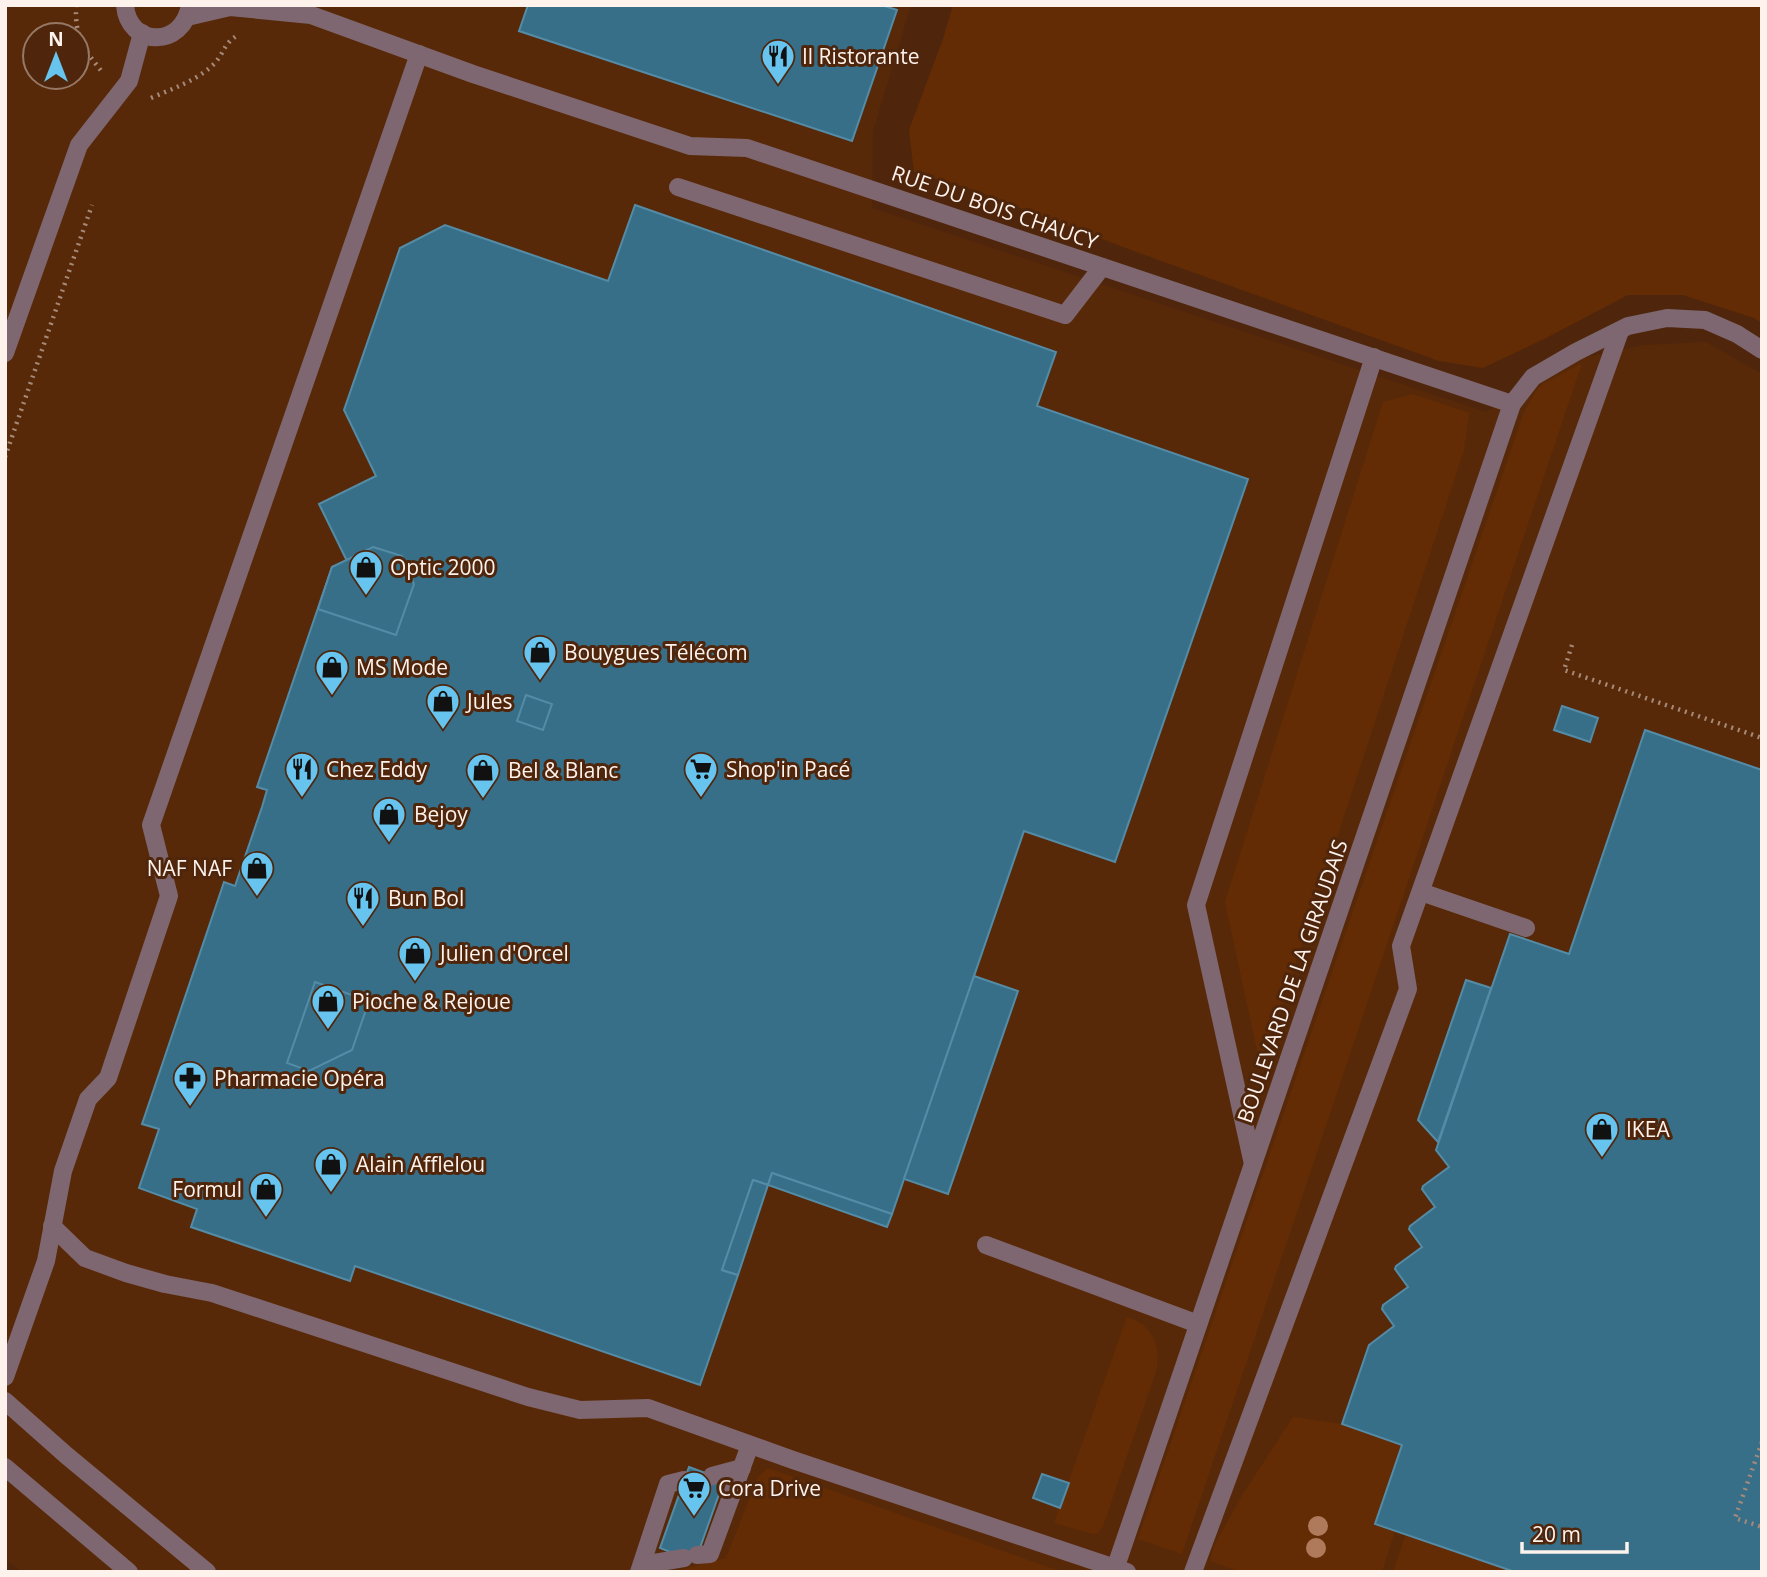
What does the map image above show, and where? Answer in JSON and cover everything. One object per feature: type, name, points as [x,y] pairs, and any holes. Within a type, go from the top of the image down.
[{"type":"lane","points":[[125,5],[128,20],[134,28],[153,37],[173,33],[182,26],[189,11]]},
{"type":"lane","name":"RUE DU BOIS CHAUCY","points":[[189,11],[230,7],[311,15],[497,82],[690,146],[747,148],[1512,404]]},
{"type":"lane","points":[[5,353],[79,145],[129,81],[142,33]]},
{"type":"lane","points":[[5,1377],[46,1261],[63,1171],[88,1099],[108,1078],[169,896],[151,825],[419,54]]},
{"type":"lane","points":[[678,187],[1065,315],[1102,267]]},
{"type":"lane","points":[[1512,404],[1532,377],[1629,326],[1667,318],[1704,320],[1737,334],[1762,350]]},
{"type":"lane","points":[[1194,1572],[1408,989],[1401,946],[1620,331]]},
{"type":"lane","points":[[1253,1164],[1196,905],[1374,357]]},
{"type":"lane","name":"BOULEVARD DE LA GIRAUDAIS","points":[[1119,1570],[1198,1324],[1512,404]]},
{"type":"lane","points":[[1421,892],[1525,928]]},
{"type":"lane","points":[[52,1226],[85,1258],[126,1273],[212,1293],[528,1397],[580,1410],[648,1408],[1119,1570]]},
{"type":"lane","points":[[986,1245],[1198,1324]]},
{"type":"lane","points":[[5,1401],[206,1572]]},
{"type":"lane","points":[[641,1568],[710,1554],[750,1445]]},
{"type":"lane","points":[[5,1467],[129,1572]]},
{"type":"lane","points":[[712,1476],[742,1468]]},
{"type":"lane","points":[[641,1568],[668,1484],[684,1480]]},
{"type":"path","points":[[5,457],[92,205]]},
{"type":"path","points":[[1572,645],[1564,670],[1762,738]]},
{"type":"path","points":[[1762,1442],[1735,1518],[1762,1527]]},
{"type":"shaded area","points":[[5,5],[911,5],[873,131],[872,208],[1486,412],[1583,358],[1644,345],[1706,342],[1762,374],[1762,1572],[22,1572],[5,1559]]},
{"type":"shaded area","points":[[953,5],[1762,5],[1762,323],[1683,295],[1628,295],[1483,368],[1439,361],[973,190],[914,172],[909,130]]},
{"type":"shaded area","points":[[1580,364],[1182,1554],[1138,1539],[1524,412],[1538,388]]},
{"type":"shaded area","points":[[1413,394],[1469,413],[1464,450],[1261,1069],[1225,902],[1383,402]]},
{"type":"shaded area","points":[[1127,1317],[1143,1325],[1152,1336],[1157,1351],[1157,1368],[1103,1526],[1098,1533],[1093,1534],[1054,1523]]},
{"type":"shaded area","points":[[1293,1417],[1342,1424],[1402,1445],[1375,1524],[1395,1531],[1382,1572],[1241,1572],[1210,1561],[1214,1546],[1243,1494]]},
{"type":"shaded area","points":[[768,1468],[1062,1572],[672,1572],[726,1558],[758,1477]]},
{"type":"shaded area","points":[[1406,1534],[1515,1572],[1393,1572]]},
{"type":"building","name":"Il Ristorante","points":[[528,5],[881,5],[897,10],[852,141],[519,31]]},
{"type":"building","name":"Shop'in Pacé","points":[[635,205],[1056,352],[1037,406],[1248,479],[1115,862],[1024,831],[892,1214],[772,1173],[768,1185],[753,1180],[722,1270],[738,1275],[700,1385],[355,1266],[350,1281],[191,1227],[197,1209],[139,1188],[159,1129],[142,1124],[224,882],[235,886],[262,807],[267,790],[257,787],[332,567],[347,561],[319,504],[376,476],[344,410],[400,248],[445,225],[608,281]]},
{"type":"building","name":"Optic 2000","points":[[373,547],[402,556],[414,584],[396,635],[318,609],[332,567]]},
{"type":"building","points":[[526,695],[552,704],[543,730],[517,721]]},
{"type":"building","points":[[1562,706],[1598,718],[1590,742],[1554,730]]},
{"type":"building","name":"IKEA","points":[[1645,730],[1762,770],[1762,1572],[1515,1572],[1375,1524],[1402,1445],[1342,1424],[1369,1345],[1394,1326],[1382,1309],[1383,1305],[1408,1287],[1395,1269],[1396,1266],[1422,1247],[1409,1229],[1435,1207],[1422,1189],[1423,1186],[1449,1167],[1436,1150],[1510,934],[1569,954]]},
{"type":"building","points":[[974,976],[1018,991],[948,1194],[904,1179]]},
{"type":"building","points":[[1466,980],[1491,988],[1438,1142],[1418,1120]]},
{"type":"building","name":"Pioche & Rejoue","points":[[315,982],[369,1001],[352,1050],[309,1071],[287,1063]]},
{"type":"building","points":[[772,1173],[892,1214],[887,1227],[768,1185]]},
{"type":"building","points":[[753,1180],[768,1185],[738,1275],[722,1270]]},
{"type":"building","points":[[689,1467],[724,1480],[695,1562],[660,1548]]},
{"type":"building","points":[[1042,1474],[1069,1483],[1060,1508],[1033,1498]]},
{"type":"place","name":"Il Ristorante","points":[[778,86]]},
{"type":"place","name":"Optic 2000","points":[[366,597]]},
{"type":"place","name":"Bouygues Télécom","points":[[540,682]]},
{"type":"place","name":"MS Mode","points":[[332,697]]},
{"type":"place","name":"Jules","points":[[443,731]]},
{"type":"place","name":"Chez Eddy","points":[[302,799]]},
{"type":"place","name":"Shop'in Pacé","points":[[701,799]]},
{"type":"place","name":"Bel & Blanc","points":[[483,800]]},
{"type":"place","name":"Bejoy","points":[[389,844]]},
{"type":"place","name":"NAF NAF","points":[[257,898]]},
{"type":"place","name":"Bun Bol","points":[[363,928]]},
{"type":"place","name":"Julien d'Orcel","points":[[415,983]]},
{"type":"place","name":"Pioche & Rejoue","points":[[328,1031]]},
{"type":"place","name":"Pharmacie Opéra","points":[[190,1108]]},
{"type":"place","name":"IKEA","points":[[1602,1159]]},
{"type":"place","name":"Alain Afflelou","points":[[331,1194]]},
{"type":"place","name":"Formul","points":[[266,1219]]},
{"type":"place","name":"Cora Drive","points":[[694,1518]]}]
